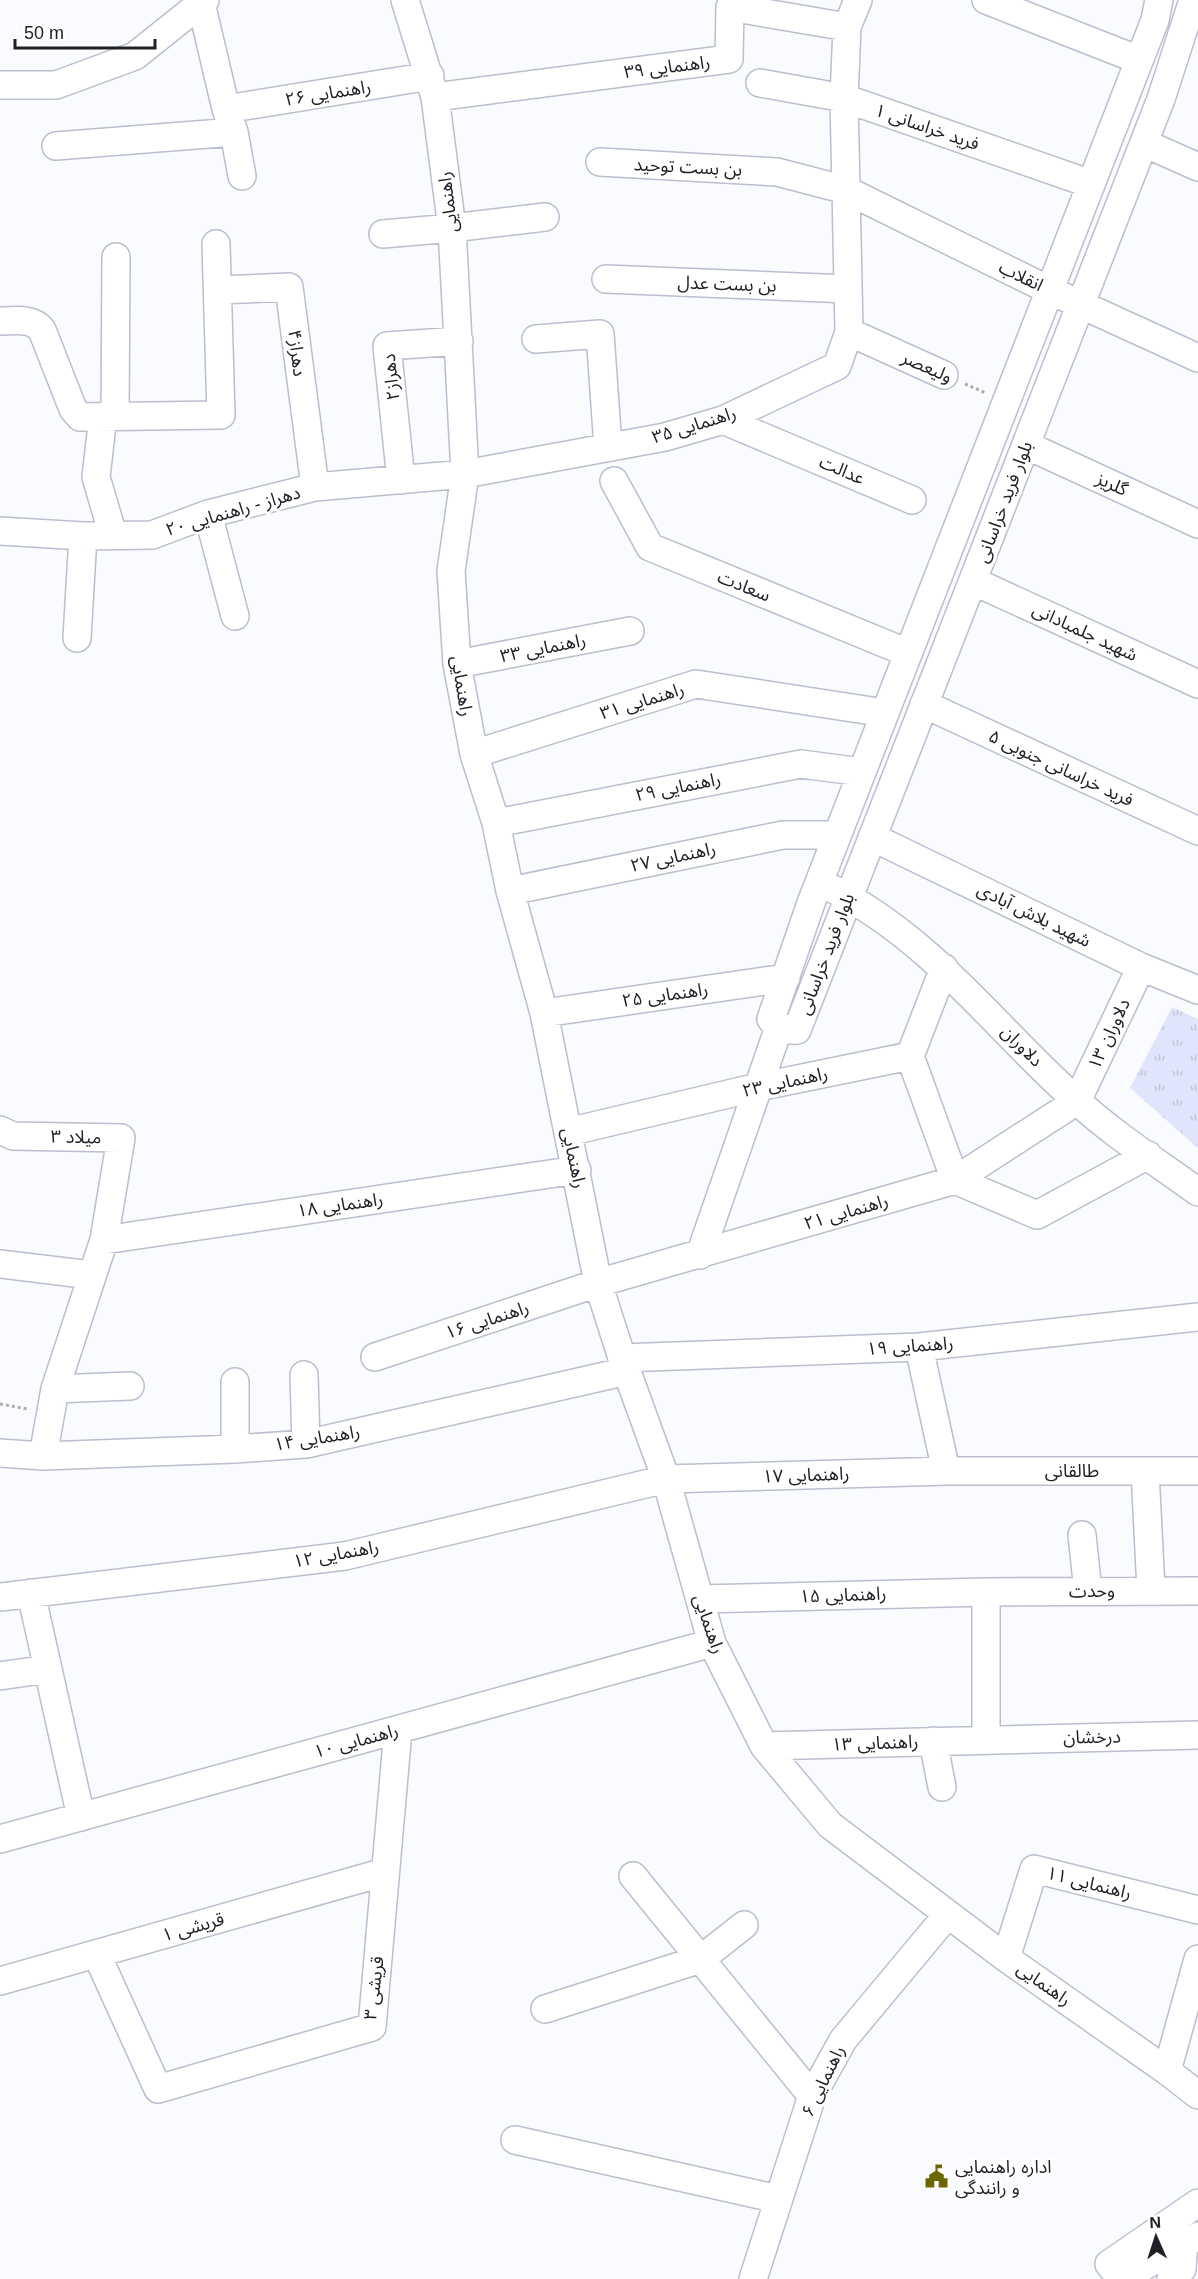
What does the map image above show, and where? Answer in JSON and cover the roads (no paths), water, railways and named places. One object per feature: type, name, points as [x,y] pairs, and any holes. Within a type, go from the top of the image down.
[{"type":"street","name":"راهنمایی","points":[[405,0],[433,86],[452,228],[465,474],[451,571],[457,664],[474,754],[496,823],[510,891],[544,1013],[598,1283],[624,1365],[666,1479],[712,1643],[764,1746],[830,1825],[1006,1958],[1198,2095]]},
{"type":"street","points":[[846,190],[844,98],[847,27],[858,0]]},
{"type":"street","points":[[986,0],[1139,60]]},
{"type":"street","name":"بلوار فرید خراسانی","points":[[1159,0],[1155,20],[819,882],[771,1019],[779,1027],[790,1031],[797,1030],[1161,99],[1193,0]]},
{"type":"street","points":[[0,85],[56,85],[135,56],[203,1],[242,176]]},
{"type":"street","name":"راهنمایی ۳۹","points":[[433,86],[729,59],[730,7],[847,27]]},
{"type":"street","name":"فرید خراسانی ۱","points":[[760,83],[844,98],[1091,183]]},
{"type":"street","name":"راهنمایی ۲۶","points":[[56,146],[230,121],[433,86]]},
{"type":"street","points":[[1129,86],[1161,99]]},
{"type":"street","points":[[1144,143],[1198,167]]},
{"type":"street","name":"بن بست توحید","points":[[600,162],[777,172],[846,190]]},
{"type":"street","name":"راهنمایی ۳۵","points":[[465,474],[665,436],[723,420],[837,366],[849,332],[846,190]]},
{"type":"street","name":"انقلاب","points":[[846,190],[1050,290],[1198,358]]},
{"type":"street","points":[[383,234],[545,217]]},
{"type":"street","points":[[0,321],[33,321],[38,325],[77,415],[80,417],[221,415],[216,244]]},
{"type":"street","points":[[113,535],[96,477],[109,416],[116,257]]},
{"type":"street","name":"بن بست عدل","points":[[606,279],[848,289]]},
{"type":"street","name":"دهراز۴","points":[[219,290],[289,287],[315,488]]},
{"type":"street","name":"ولیعصر","points":[[849,332],[944,375]]},
{"type":"street","points":[[537,339],[600,334],[608,447]]},
{"type":"street","name":"دهراز۲","points":[[401,480],[387,346],[459,341]]},
{"type":"street","name":"عدالت","points":[[723,420],[912,500]]},
{"type":"street","name":"گلریز","points":[[1026,445],[1198,524]]},
{"type":"street","name":"دهراز - راهنمایی ۲۰","points":[[0,531],[83,536],[152,534],[207,514],[315,488],[465,474]]},
{"type":"street","name":"سعادت","points":[[614,481],[650,547],[908,653]]},
{"type":"street","points":[[207,514],[235,616]]},
{"type":"street","points":[[77,638],[83,536]]},
{"type":"street","name":"شهید جلمبادانی","points":[[973,581],[1198,684]]},
{"type":"street","name":"راهنمایی ۳۳","points":[[457,664],[630,631]]},
{"type":"street","name":"راهنمایی ۳۱","points":[[474,754],[696,684],[885,713]]},
{"type":"street","name":"فرید خراسانی جنوبی ۵","points":[[924,704],[1198,831]]},
{"type":"street","name":"راهنمایی ۲۹","points":[[496,823],[801,764],[862,772]]},
{"type":"street","name":"راهنمایی ۲۷","points":[[510,891],[783,835],[837,835]]},
{"type":"street","name":"شهید بلاش آبادی","points":[[872,837],[1141,967],[1198,990]]},
{"type":"street","name":"دلاوران","points":[[819,882],[849,897],[915,942],[1077,1101],[1198,1191]]},
{"type":"street","name":"دلاوران ۱۳","points":[[1077,1101],[1141,967]]},
{"type":"street","points":[[944,968],[910,1056],[956,1180],[1037,1215],[1148,1155]]},
{"type":"street","name":"راهنمایی ۲۵","points":[[544,1013],[786,978]]},
{"type":"street","points":[[700,1255],[779,1027]]},
{"type":"street","name":"راهنمایی ۲۳","points":[[568,1132],[758,1087],[910,1056]]},
{"type":"street","name":"راهنمایی ۲۱","points":[[598,1283],[956,1180],[1077,1101]]},
{"type":"street","name":"میلاد ۳","points":[[0,1130],[13,1136],[121,1138],[104,1240]]},
{"type":"street","name":"راهنمایی ۱۸","points":[[104,1240],[577,1170]]},
{"type":"street","points":[[43,1456],[52,1401],[104,1240]]},
{"type":"street","points":[[0,1264],[91,1275]]},
{"type":"street","name":"راهنمایی ۱۶","points":[[375,1356],[598,1283]]},
{"type":"street","name":"راهنمایی ۱۹","points":[[624,1365],[919,1347],[1198,1317]]},
{"type":"street","points":[[919,1347],[946,1471]]},
{"type":"street","name":"راهنمایی ۱۴","points":[[0,1453],[43,1456],[306,1444],[624,1365]]},
{"type":"street","points":[[304,1375],[306,1444]]},
{"type":"street","points":[[235,1382],[235,1449]]},
{"type":"street","points":[[52,1401],[130,1386]]},
{"type":"street","points":[[1144,1470],[1151,1590]]},
{"type":"street","name":"طالقانی","points":[[946,1471],[1198,1471]]},
{"type":"street","name":"راهنمایی ۱۷","points":[[666,1479],[946,1471]]},
{"type":"street","name":"راهنمایی ۱۲","points":[[0,1597],[345,1556],[666,1479]]},
{"type":"street","points":[[1082,1535],[1088,1590]]},
{"type":"street","name":"وحدت","points":[[986,1592],[1198,1591]]},
{"type":"street","points":[[986,1592],[986,1740]]},
{"type":"street","name":"راهنمایی ۱۵","points":[[700,1599],[986,1592]]},
{"type":"street","points":[[31,1593],[81,1817]]},
{"type":"street","name":"راهنمایی ۱۰","points":[[0,1839],[712,1643]]},
{"type":"street","points":[[0,1676],[48,1669]]},
{"type":"street","name":"قریشی ۳","points":[[97,1954],[158,2089],[372,2027],[398,1730]]},
{"type":"street","name":"درخشان","points":[[986,1740],[1198,1735]]},
{"type":"street","name":"راهنمایی ۱۳","points":[[764,1746],[986,1740]]},
{"type":"street","points":[[933,1741],[942,1787]]},
{"type":"street","name":"راهنمایی ۱۱","points":[[1006,1958],[1034,1869],[1198,1910]]},
{"type":"street","name":"قریشی ۱","points":[[0,1981],[385,1872]]},
{"type":"street","points":[[633,1876],[812,2096]]},
{"type":"street","name":"راهنمایی ۶","points":[[753,2279],[812,2096],[843,2040],[948,1914]]},
{"type":"street","points":[[545,2009],[701,1959],[744,1925]]},
{"type":"street","points":[[1167,2071],[1194,1987],[1198,1959]]},
{"type":"street","points":[[515,2140],[778,2199]]},
{"type":"street","points":[[1171,2279],[1182,2269],[1184,2234],[1198,2203]]},
{"type":"street","points":[[1121,2279],[1109,2264],[1184,2234]]},
{"type":"place","name":"اداره راهنمایی و رانندگی","points":[[937,2177]]}]
